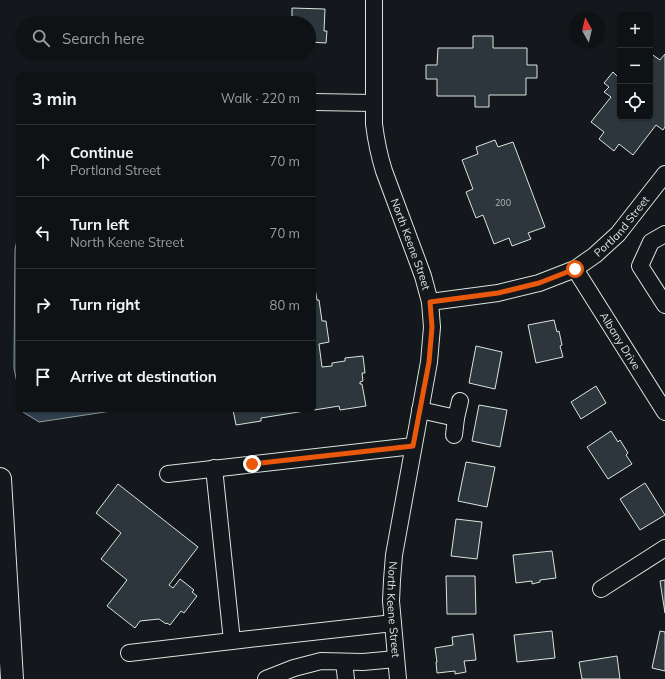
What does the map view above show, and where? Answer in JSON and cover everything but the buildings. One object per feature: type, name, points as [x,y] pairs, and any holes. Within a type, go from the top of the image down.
[{"type":"highway","points":[[0,479],[12,679]]},
{"type":"street","name":"North Keene Street","points":[[374,0],[374,124],[380,157],[423,276],[430,302],[432,327],[429,362],[394,555],[391,601],[398,679]]},
{"type":"street","points":[[316,102],[374,103]]},
{"type":"street","name":"Portland Street","points":[[430,302],[498,293],[539,283],[575,269],[595,255],[618,234],[665,174]]},
{"type":"street","points":[[665,234],[651,242],[640,266],[665,305]]},
{"type":"street","name":"Albany Drive","points":[[575,269],[665,412]]},
{"type":"street","points":[[454,435],[460,401]]},
{"type":"street","points":[[420,410],[456,418]]},
{"type":"street","points":[[168,474],[413,446]]},
{"type":"street","points":[[214,468],[232,640]]},
{"type":"street","points":[[601,589],[665,548]]},
{"type":"street","points":[[129,653],[232,640],[393,623]]},
{"type":"street","points":[[266,679],[295,674],[321,661],[363,662],[396,659]]},
{"type":"street","points":[[344,662],[346,679]]},
{"type":"water","points":[[16,245],[16,378],[14,368]]},
{"type":"water","points":[[23,412],[105,412],[39,422]]},
{"type":"route","points":[[252,464],[413,446],[429,362],[432,327],[430,302],[498,293],[539,283],[575,269]]}]
